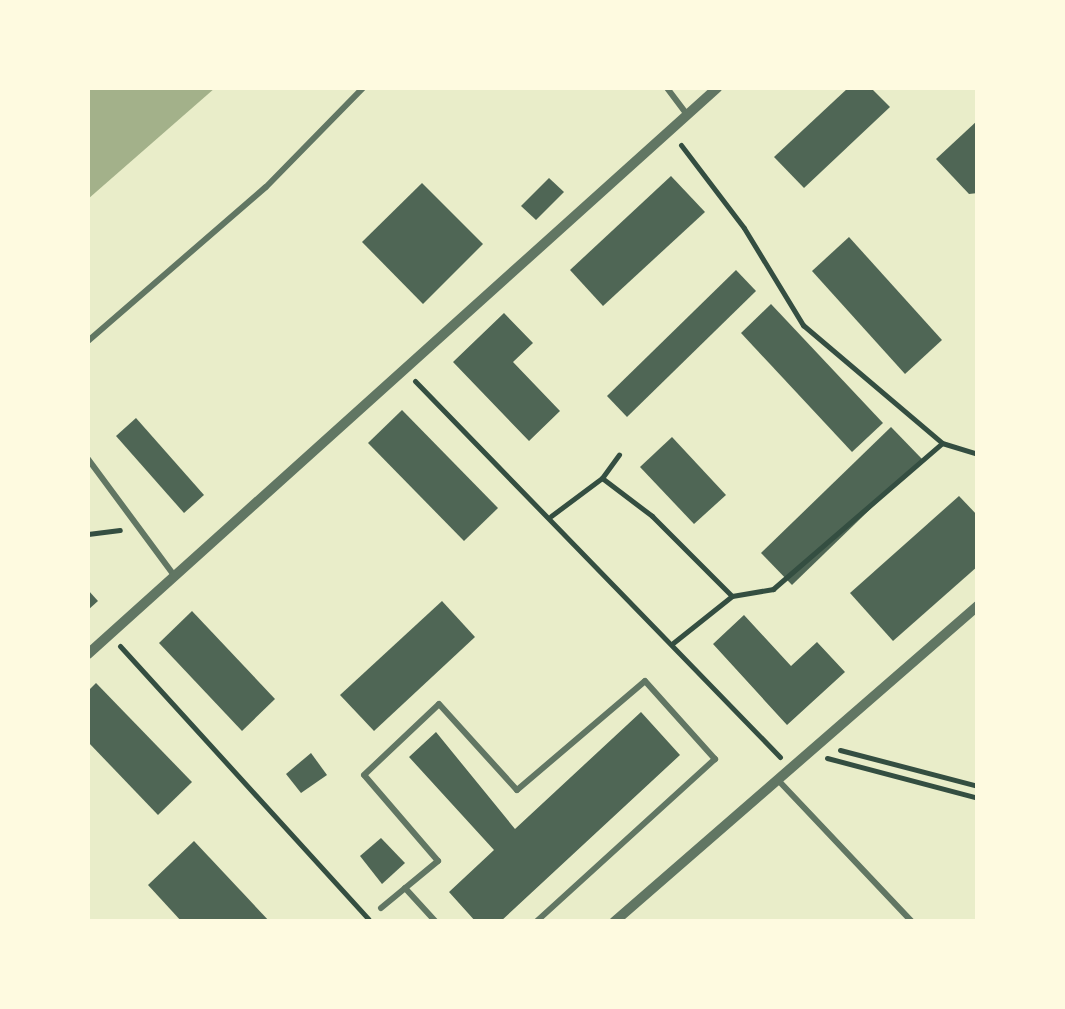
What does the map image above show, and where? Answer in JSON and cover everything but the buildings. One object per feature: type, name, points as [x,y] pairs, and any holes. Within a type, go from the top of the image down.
[{"type":"street","points":[[88,654],[717,88]]},
{"type":"street","points":[[614,922],[789,766],[978,606]]},
{"type":"lane","points":[[88,342],[266,187],[363,88]]},
{"type":"lane","points":[[667,88],[688,115]]},
{"type":"lane","points":[[88,459],[173,574]]},
{"type":"lane","points":[[380,908],[438,862],[364,775],[439,704],[517,790],[645,681],[715,759],[536,922]]},
{"type":"lane","points":[[776,778],[912,922]]},
{"type":"lane","points":[[405,888],[436,922]]},
{"type":"path","points":[[670,131],[744,228],[802,325],[942,443],[978,454]]},
{"type":"path","points":[[403,369],[789,766]]},
{"type":"path","points":[[673,643],[732,596],[773,589],[942,443]]},
{"type":"path","points":[[550,516],[602,478],[619,456]]},
{"type":"path","points":[[602,478],[652,516],[732,596]]},
{"type":"path","points":[[88,534],[137,526]]},
{"type":"path","points":[[109,634],[370,922]]},
{"type":"path","points":[[810,748],[978,786]]},
{"type":"path","points":[[810,748],[978,798]]},
{"type":"shaded area","points":[[88,88],[215,88],[88,199]]}]
